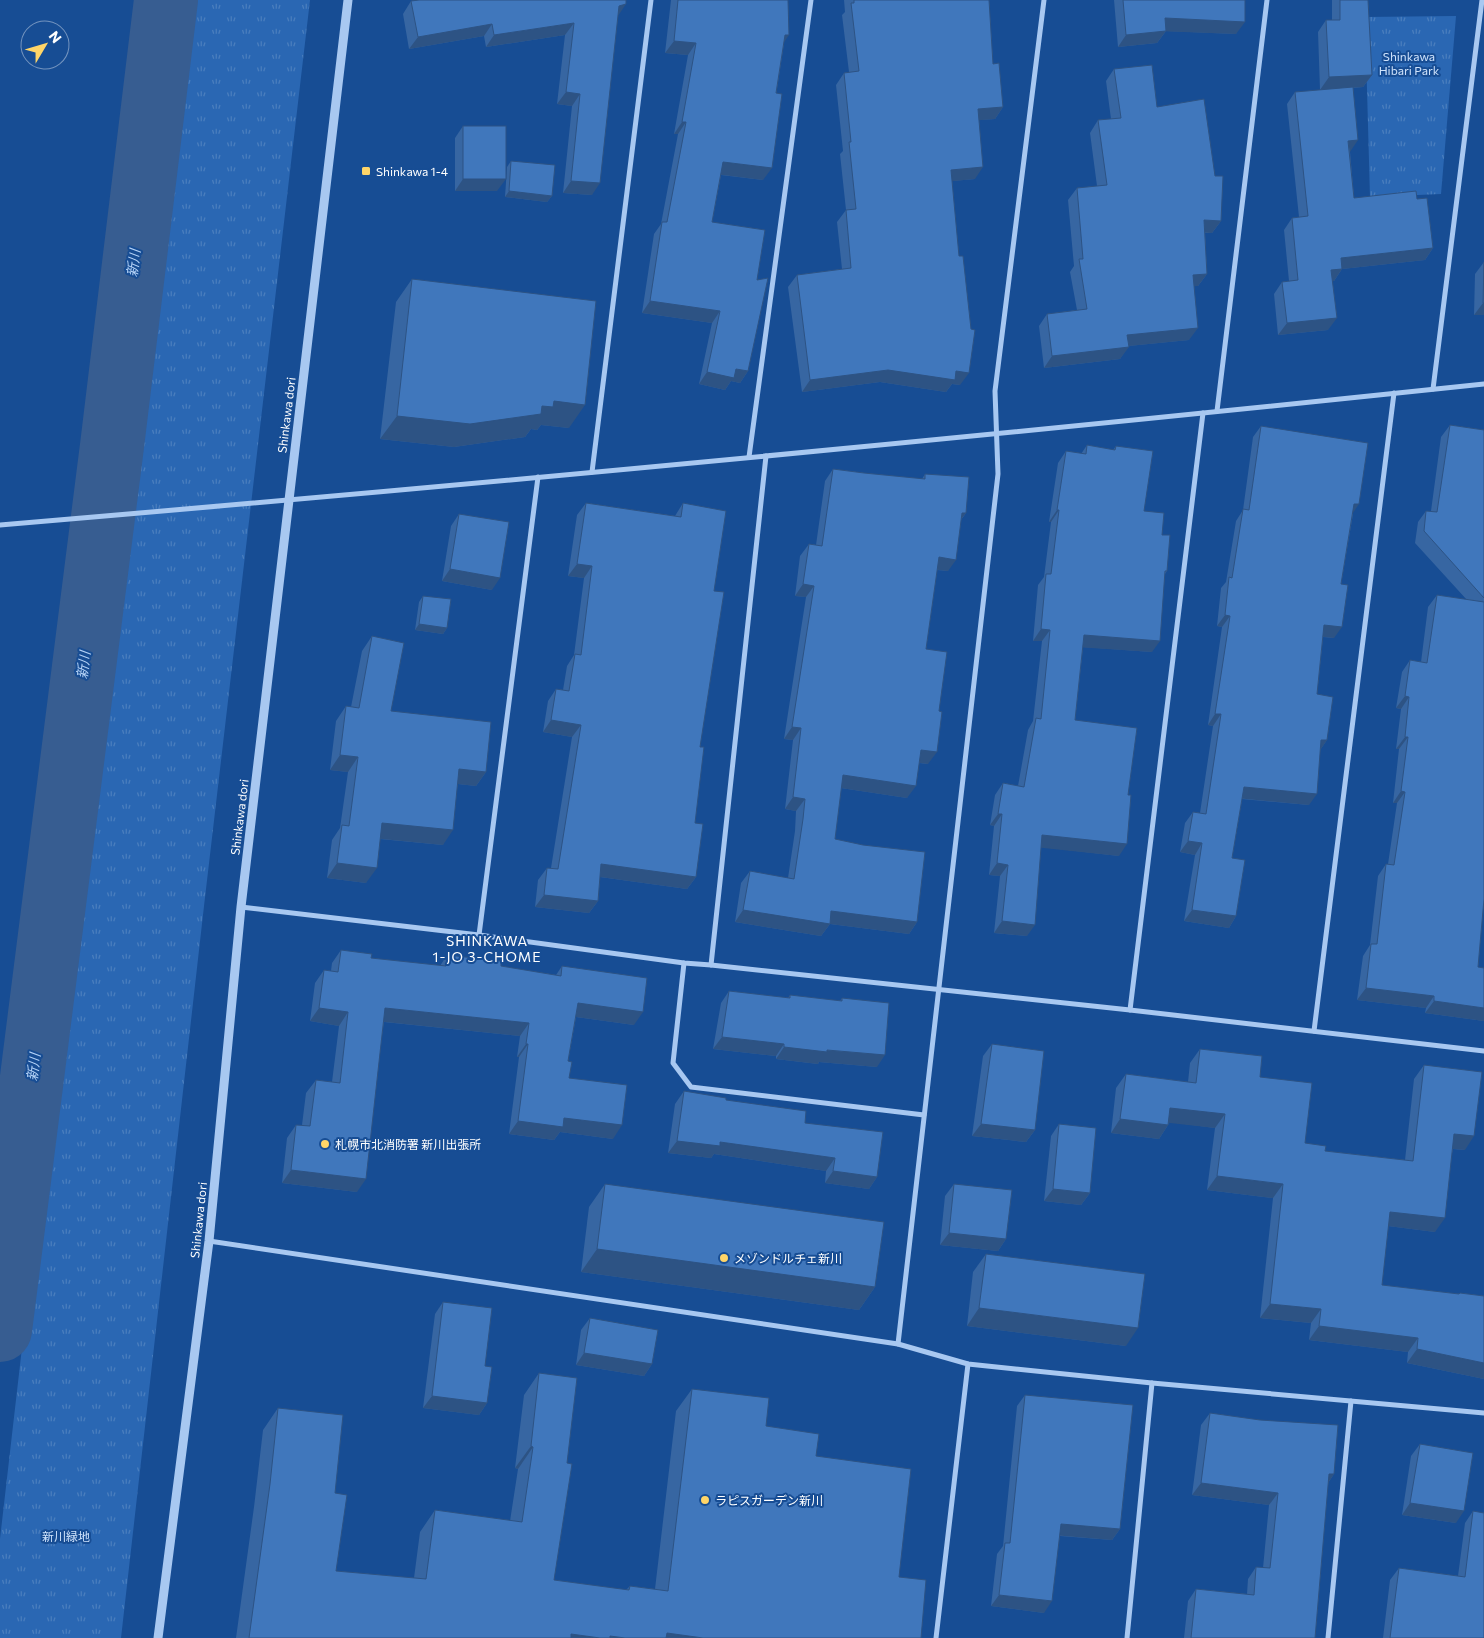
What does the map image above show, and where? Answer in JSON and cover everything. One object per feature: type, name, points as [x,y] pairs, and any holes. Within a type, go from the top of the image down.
[{"type":"street","name":"Shinkawa dori","points":[[158,1638],[209,1241],[241,907],[348,0]]},
{"type":"street","points":[[592,472],[651,0]]},
{"type":"street","points":[[749,458],[811,0]]},
{"type":"street","points":[[898,1344],[998,474],[995,391],[1044,0]]},
{"type":"street","points":[[1218,411],[1267,0]]},
{"type":"street","points":[[1433,389],[1482,0]]},
{"type":"street","points":[[0,525],[997,435],[1484,384]]},
{"type":"street","points":[[1314,1031],[1394,393]]},
{"type":"street","points":[[1130,1010],[1203,413]]},
{"type":"street","points":[[711,965],[766,456]]},
{"type":"street","points":[[479,935],[538,477]]},
{"type":"street","points":[[241,907],[479,935],[684,964],[711,965],[1130,1010],[1484,1051]]},
{"type":"street","points":[[684,964],[673,1063],[691,1087],[924,1114]]},
{"type":"street","points":[[209,1241],[898,1344],[968,1364],[1484,1413]]},
{"type":"street","points":[[936,1638],[968,1364]]},
{"type":"street","points":[[1128,1638],[1152,1382]]},
{"type":"street","points":[[1328,1638],[1351,1401]]},
{"type":"green space","name":"新川緑地","points":[[185,0],[310,0],[121,1638],[0,1638],[0,1539],[75,887]]},
{"type":"green space","name":"Shinkawa Hibari Park","points":[[1456,16],[1441,194],[1370,197],[1365,17]]},
{"type":"building","points":[[626,0],[626,4],[619,6],[600,183],[571,181],[580,94],[566,92],[574,23],[494,35],[492,24],[418,37],[411,1]]},
{"type":"building","points":[[678,0],[788,0],[789,35],[785,35],[776,93],[782,94],[772,168],[723,162],[712,222],[765,230],[757,280],[768,278],[748,371],[736,369],[734,378],[707,372],[720,311],[650,301],[662,222],[667,222],[686,122],[682,122],[696,43],[674,41]]},
{"type":"building","points":[[854,0],[989,0],[993,64],[999,63],[1003,107],[978,109],[983,167],[951,170],[959,256],[963,256],[971,329],[975,330],[969,373],[956,371],[955,380],[888,370],[810,380],[797,275],[851,268],[846,210],[856,209],[844,73],[859,71],[851,3],[854,3]]},
{"type":"building","points":[[1123,0],[1245,0],[1245,22],[1165,18],[1166,31],[1126,35]]},
{"type":"building","points":[[1340,0],[1368,0],[1372,75],[1329,77],[1326,20],[1340,20]]},
{"type":"building","points":[[1152,65],[1157,107],[1204,99],[1215,176],[1223,176],[1221,221],[1204,220],[1207,274],[1193,275],[1198,328],[1127,335],[1129,347],[1052,356],[1047,314],[1087,309],[1079,259],[1083,259],[1077,188],[1107,185],[1098,120],[1121,118],[1114,69]]},
{"type":"building","points":[[1353,87],[1358,140],[1348,141],[1354,198],[1416,191],[1417,199],[1427,198],[1433,248],[1341,258],[1342,269],[1331,270],[1337,318],[1287,323],[1282,282],[1298,280],[1292,218],[1308,216],[1295,92]]},
{"type":"building","points":[[463,126],[506,126],[506,179],[463,179]]},
{"type":"building","points":[[511,161],[555,165],[552,196],[509,191]]},
{"type":"building","points":[[1484,262],[1484,303],[1483,303]]},
{"type":"building","points":[[412,279],[596,301],[585,405],[554,401],[553,407],[542,406],[541,414],[470,424],[397,416]]},
{"type":"building","points":[[1450,425],[1484,430],[1484,598],[1424,531],[1426,511],[1437,512]]},
{"type":"building","points":[[1261,426],[1368,443],[1359,504],[1354,504],[1341,584],[1348,585],[1342,627],[1324,625],[1317,694],[1333,697],[1327,740],[1321,740],[1317,794],[1244,787],[1232,858],[1245,860],[1236,916],[1192,910],[1202,843],[1188,841],[1193,812],[1206,814],[1221,714],[1215,714],[1230,616],[1225,615],[1229,577],[1232,578],[1243,509],[1249,510]]},
{"type":"building","points":[[1087,445],[1115,450],[1116,446],[1153,451],[1144,511],[1164,513],[1162,535],[1170,535],[1167,571],[1165,571],[1160,641],[1084,635],[1075,720],[1137,728],[1128,795],[1131,795],[1127,844],[1042,835],[1035,925],[1002,921],[1008,865],[997,863],[1002,814],[998,814],[1003,783],[1024,787],[1036,718],[1041,719],[1050,630],[1041,629],[1046,574],[1051,574],[1059,510],[1057,510],[1066,451],[1086,454]]},
{"type":"building","points":[[833,469],[925,479],[925,474],[969,477],[966,513],[962,513],[956,560],[939,557],[926,649],[947,652],[939,711],[942,712],[937,752],[921,750],[916,786],[843,775],[835,839],[863,845],[925,852],[917,922],[831,911],[830,924],[743,910],[750,871],[794,879],[805,799],[793,797],[801,728],[792,727],[814,586],[803,584],[809,544],[822,546]]},
{"type":"building","points":[[586,503],[681,517],[683,503],[726,511],[714,591],[724,592],[700,747],[704,747],[695,823],[703,824],[696,877],[601,864],[598,901],[544,895],[547,868],[558,869],[581,725],[551,720],[556,689],[569,691],[575,654],[581,655],[592,566],[577,564]]},
{"type":"building","points":[[459,514],[509,522],[500,578],[450,569]]},
{"type":"building","points":[[1437,595],[1484,602],[1484,899],[1478,967],[1484,968],[1484,1008],[1434,1001],[1434,996],[1366,988],[1371,944],[1377,944],[1386,864],[1394,865],[1405,792],[1401,791],[1408,737],[1405,737],[1409,697],[1405,696],[1410,660],[1427,663]]},
{"type":"building","points":[[423,596],[451,599],[447,628],[419,624]]},
{"type":"building","points":[[372,636],[404,643],[391,711],[491,722],[486,772],[459,769],[453,830],[382,823],[377,868],[337,863],[342,825],[349,826],[358,757],[340,755],[346,706],[359,708]]},
{"type":"building","points":[[341,950],[372,954],[371,958],[446,966],[447,955],[501,961],[501,966],[561,976],[562,966],[647,978],[643,1012],[578,1003],[568,1061],[572,1062],[569,1078],[627,1085],[622,1125],[564,1118],[563,1127],[518,1121],[529,1023],[385,1008],[366,1179],[291,1170],[296,1125],[310,1126],[316,1080],[340,1083],[348,1012],[319,1008],[324,970],[338,972]]},
{"type":"building","points":[[729,991],[790,998],[790,995],[842,1001],[842,998],[889,1003],[885,1055],[827,1050],[827,1052],[784,1047],[784,1044],[722,1037]]},
{"type":"building","points":[[992,1044],[1044,1051],[1035,1130],[981,1124]]},
{"type":"building","points":[[1200,1049],[1262,1056],[1260,1077],[1312,1083],[1305,1143],[1326,1146],[1325,1151],[1413,1161],[1424,1065],[1482,1072],[1474,1136],[1454,1134],[1445,1218],[1390,1212],[1382,1285],[1484,1296],[1484,1363],[1417,1349],[1418,1338],[1319,1326],[1321,1309],[1270,1304],[1283,1184],[1217,1176],[1225,1114],[1170,1108],[1168,1125],[1120,1119],[1126,1074],[1196,1083]]},
{"type":"building","points":[[684,1091],[726,1098],[726,1100],[806,1111],[805,1123],[883,1132],[877,1177],[833,1171],[835,1158],[720,1142],[720,1146],[677,1141]]},
{"type":"building","points":[[1059,1124],[1096,1128],[1090,1193],[1053,1189]]},
{"type":"building","points":[[605,1184],[884,1222],[875,1287],[597,1249]]},
{"type":"building","points":[[954,1184],[1012,1190],[1006,1239],[949,1233]]},
{"type":"building","points":[[986,1254],[1145,1274],[1138,1328],[979,1308]]},
{"type":"building","points":[[443,1302],[492,1308],[485,1366],[492,1367],[487,1403],[432,1396]]},
{"type":"building","points":[[590,1318],[658,1330],[652,1364],[584,1353]]},
{"type":"building","points":[[539,1373],[577,1378],[567,1463],[572,1464],[554,1580],[629,1590],[630,1586],[668,1591],[692,1389],[769,1398],[766,1426],[819,1434],[816,1456],[911,1469],[899,1577],[926,1580],[921,1638],[703,1638],[667,1633],[666,1638],[610,1636],[610,1638],[600,1638],[571,1634],[571,1638],[249,1638],[270,1484],[278,1408],[343,1415],[335,1493],[347,1495],[336,1571],[426,1579],[435,1510],[522,1522],[533,1447],[531,1446]]},
{"type":"building","points":[[1025,1395],[1133,1405],[1120,1529],[1061,1524],[1052,1601],[999,1595],[1005,1543],[1010,1543]]},
{"type":"building","points":[[1210,1413],[1260,1420],[1338,1425],[1334,1474],[1329,1474],[1315,1638],[1191,1638],[1196,1589],[1254,1595],[1256,1567],[1270,1568],[1278,1493],[1201,1483]]},
{"type":"building","points":[[1420,1444],[1473,1453],[1464,1511],[1410,1503]]},
{"type":"building","points":[[1473,1511],[1484,1513],[1484,1638],[1390,1638],[1399,1568],[1465,1577]]},
{"type":"waterway","name":"新川","points":[[0,1330],[112,446],[166,0]]},
{"type":"place","name":"Shinkawa 1-4","points":[[366,171]]},
{"type":"place","name":"札幌市北消防署 新川出張所","points":[[325,1144]]},
{"type":"place","name":"メゾンドルチェ新川","points":[[724,1258]]},
{"type":"place","name":"ラピスガーデン新川","points":[[705,1500]]},
{"type":"district","name":"SHINKAWA 1-JO 3-CHOME","points":[[487,948]]}]
